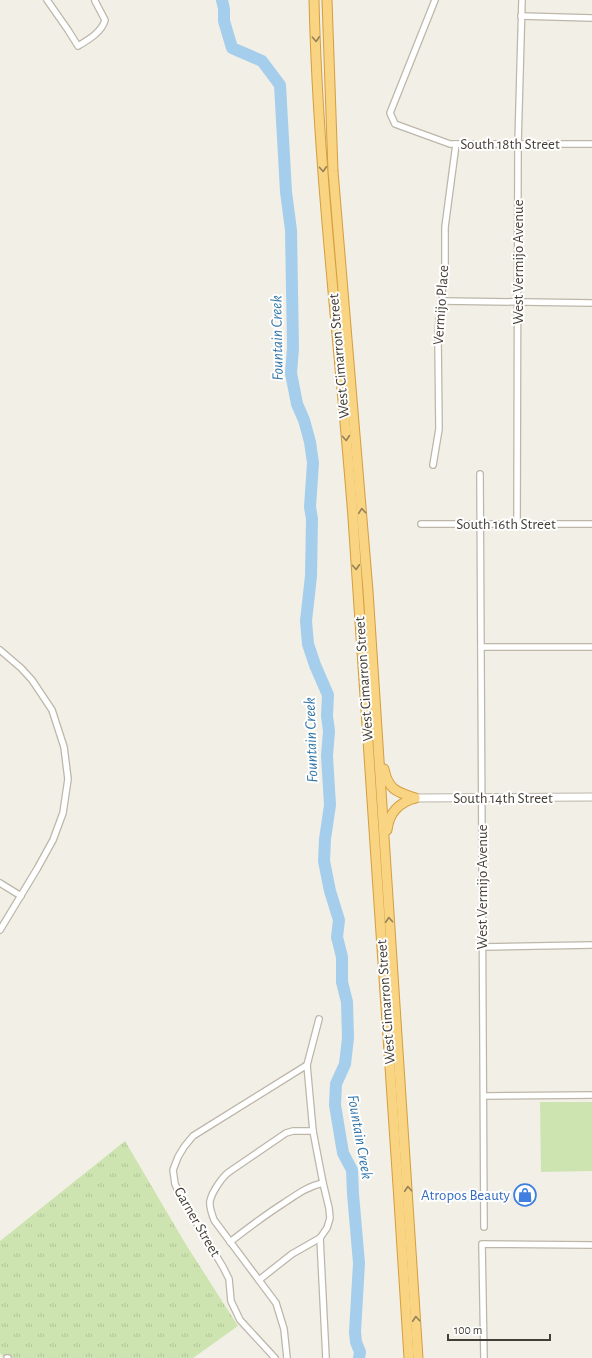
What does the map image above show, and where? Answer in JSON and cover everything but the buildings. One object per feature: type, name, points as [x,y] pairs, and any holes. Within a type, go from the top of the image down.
[{"type":"highway","name":"West Cimarron Street","points":[[314,0],[324,180],[343,395],[359,604],[409,1358]]},
{"type":"highway","name":"West Cimarron Street","points":[[327,0],[333,171],[368,591],[418,1358]]},
{"type":"highway","points":[[377,726],[387,782],[394,790],[415,798]]},
{"type":"highway","points":[[386,867],[387,830],[390,816],[400,805],[415,798]]},
{"type":"street","points":[[47,0],[78,46],[93,36],[104,25],[105,20],[94,1]]},
{"type":"street","name":"South 18th Street","points":[[435,0],[390,113],[395,124],[450,144],[592,144]]},
{"type":"street","name":"West Vermijo Avenue","points":[[517,524],[518,144],[522,0]]},
{"type":"street","points":[[521,16],[592,18]]},
{"type":"street","name":"Vermijo Place","points":[[433,465],[439,429],[438,339],[445,271],[445,227],[456,144]]},
{"type":"street","points":[[443,301],[592,304]]},
{"type":"street","name":"West Vermijo Avenue","points":[[480,474],[484,1227]]},
{"type":"street","name":"South 16th Street","points":[[421,524],[592,524]]},
{"type":"street","points":[[481,647],[592,647]]},
{"type":"street","points":[[0,650],[21,668],[32,680],[52,710],[64,747],[68,779],[63,813],[53,840],[0,930]]},
{"type":"street","name":"South 14th Street","points":[[415,798],[482,799],[592,797]]},
{"type":"street","points":[[0,883],[21,896]]},
{"type":"street","points":[[483,947],[592,945]]},
{"type":"street","points":[[259,1280],[292,1254],[320,1238],[327,1228],[330,1218],[313,1131],[307,1065],[319,1019]]},
{"type":"street","name":"Garner Street","points":[[275,1358],[240,1320],[231,1301],[228,1279],[223,1267],[181,1197],[175,1184],[173,1170],[178,1157],[193,1136],[307,1065]]},
{"type":"street","points":[[484,1096],[592,1095]]},
{"type":"street","points":[[287,1358],[284,1329],[276,1303],[214,1220],[210,1208],[210,1201],[222,1177],[286,1132],[313,1131]]},
{"type":"street","points":[[230,1242],[259,1219],[302,1191],[314,1185],[323,1183]]},
{"type":"street","points":[[320,1238],[326,1358]]},
{"type":"street","points":[[484,1358],[482,1244],[592,1245]]},
{"type":"green space","points":[[540,1102],[592,1102],[592,1171],[541,1172]]},
{"type":"green space","points":[[125,1141],[185,1243],[238,1326],[193,1358],[4,1358],[0,1353],[0,1241]]},
{"type":"waterway","name":"Fountain Creek","points":[[222,0],[224,21],[232,48],[262,61],[280,85],[286,192],[291,230],[293,348],[291,373],[297,404],[304,420],[310,442],[313,463],[310,507],[312,519],[311,576],[306,621],[308,644],[328,695],[327,716],[329,731],[327,756],[330,805],[325,839],[324,861],[330,891],[339,920],[337,937],[342,957],[342,982],[347,1002],[348,1038],[345,1064],[336,1084],[335,1105],[343,1153],[352,1170],[359,1263],[355,1332],[356,1342],[360,1352],[359,1358]]},
{"type":"place","name":"Atropos Beauty","points":[[525,1195]]}]
